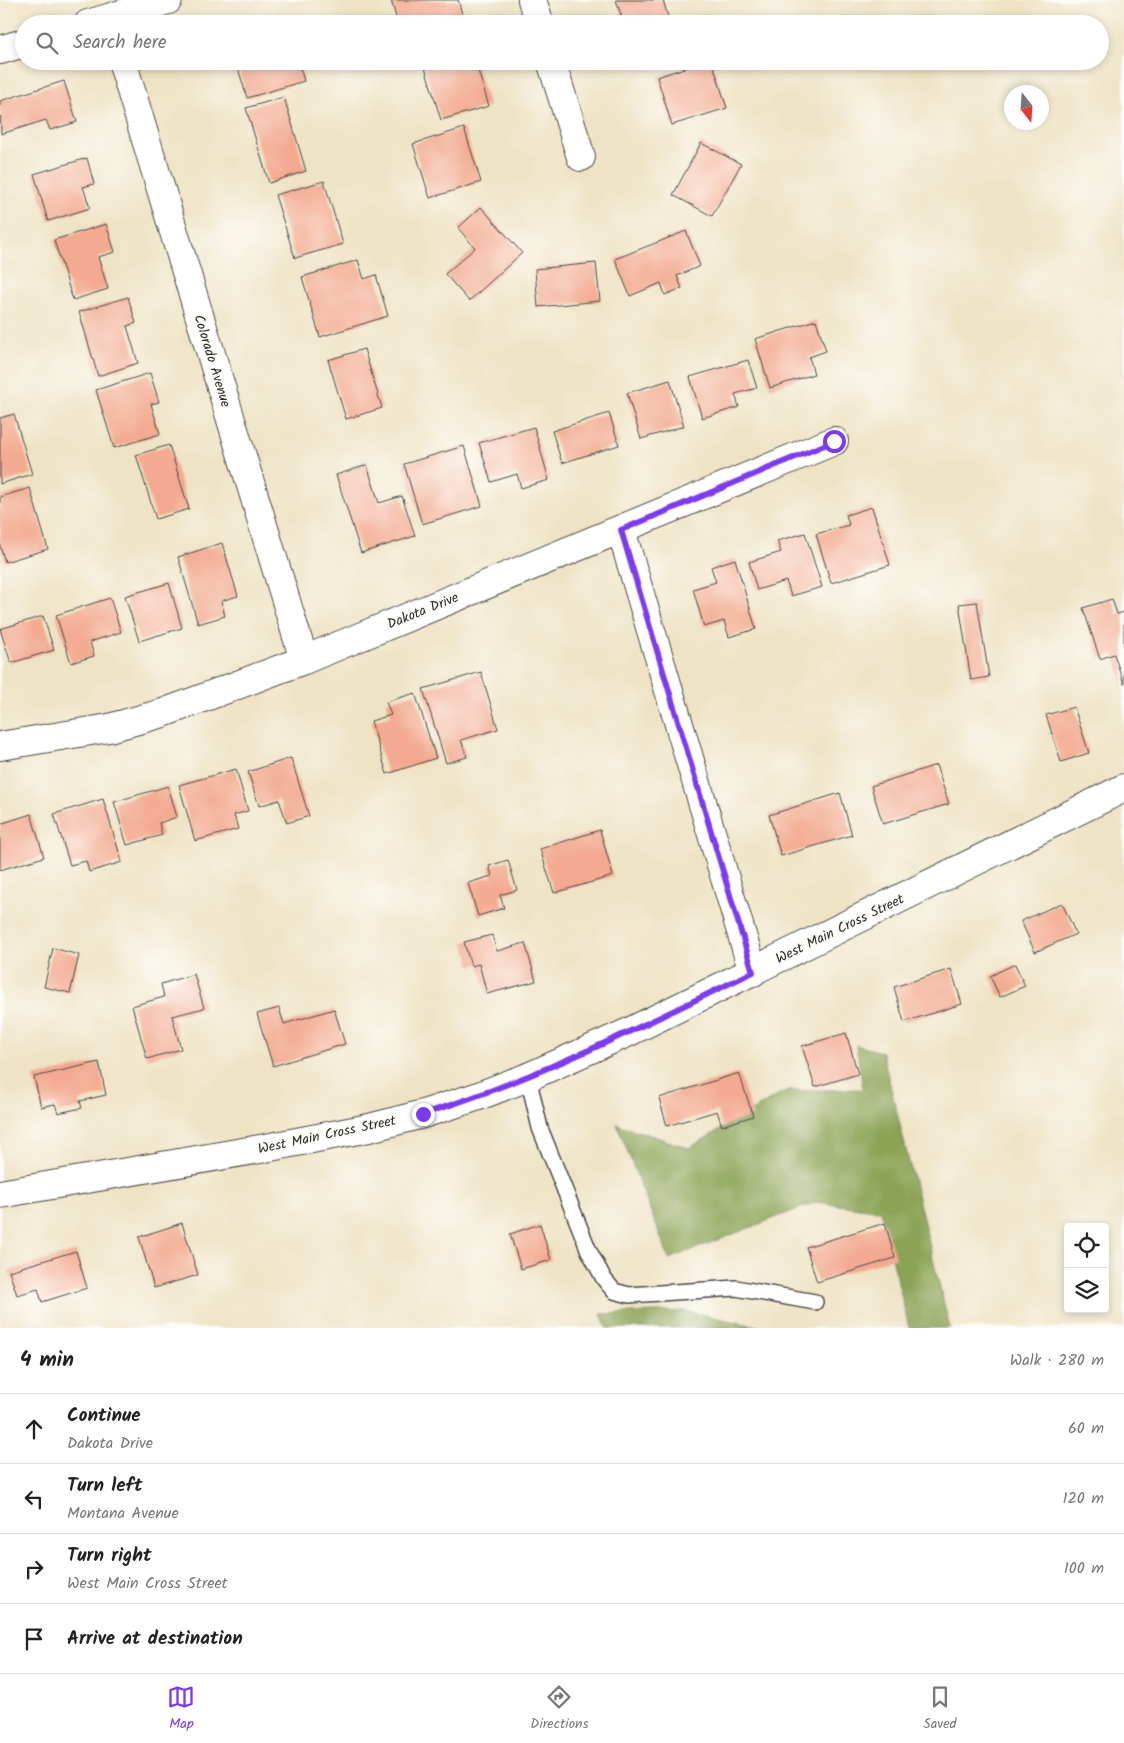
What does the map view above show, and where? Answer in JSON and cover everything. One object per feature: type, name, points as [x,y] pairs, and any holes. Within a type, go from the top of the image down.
[{"type":"street","points":[[107,15],[168,0]]},
{"type":"street","points":[[532,0],[537,15]]},
{"type":"street","points":[[0,50],[15,46]]},
{"type":"street","name":"Colorado Avenue","points":[[125,70],[304,660]]},
{"type":"street","points":[[554,70],[581,157]]},
{"type":"street","name":"Dakota Drive","points":[[0,746],[109,728],[163,714],[304,660],[834,441]]},
{"type":"street","points":[[621,530],[753,972]]},
{"type":"street","name":"West Main Cross Street","points":[[0,1194],[369,1128],[432,1112],[476,1097],[528,1077],[629,1032],[1124,788]]},
{"type":"lane","points":[[528,1077],[540,1128],[589,1251],[604,1279],[614,1291],[629,1295],[736,1288],[815,1302]]},
{"type":"green space","points":[[856,1045],[882,1052],[950,1328],[909,1328],[881,1211],[816,1202],[669,1259],[617,1124],[689,1148],[785,1091],[863,1089]]},
{"type":"green space","points":[[685,1311],[765,1328],[607,1328],[601,1314]]},
{"type":"building","points":[[391,0],[458,0],[462,15],[395,15]]},
{"type":"building","points":[[616,0],[663,0],[667,15],[621,15]]},
{"type":"building","points":[[239,70],[301,70],[304,81],[247,98]]},
{"type":"building","points":[[426,70],[478,70],[489,106],[441,120]]},
{"type":"building","points":[[678,70],[715,70],[727,108],[672,125],[657,77]]},
{"type":"building","points":[[64,81],[77,122],[50,130],[46,120],[1,134],[0,101]]},
{"type":"building","points":[[284,97],[306,171],[269,183],[246,108]]},
{"type":"building","points":[[464,128],[481,182],[430,198],[413,144]]},
{"type":"building","points":[[701,143],[741,164],[712,216],[673,195]]},
{"type":"building","points":[[87,158],[94,184],[83,187],[90,208],[48,221],[34,174]]},
{"type":"building","points":[[324,181],[343,244],[295,258],[275,195]]},
{"type":"building","points":[[481,207],[522,253],[469,301],[445,274],[475,248],[458,228]]},
{"type":"building","points":[[106,224],[115,252],[98,257],[108,289],[73,300],[54,240]]},
{"type":"building","points":[[686,231],[700,266],[677,276],[682,288],[665,295],[661,283],[630,296],[615,259]]},
{"type":"building","points":[[358,260],[364,279],[376,275],[388,316],[320,337],[302,277]]},
{"type":"building","points":[[596,263],[600,301],[538,307],[535,269]]},
{"type":"building","points":[[128,297],[136,323],[127,326],[138,363],[98,376],[79,312]]},
{"type":"building","points":[[816,320],[826,351],[809,357],[814,374],[770,388],[755,339]]},
{"type":"building","points":[[364,349],[382,408],[346,419],[328,360]]},
{"type":"building","points":[[748,360],[757,388],[735,394],[739,407],[702,418],[690,377]]},
{"type":"building","points":[[150,373],[159,402],[151,404],[160,434],[114,448],[96,390]]},
{"type":"building","points":[[670,380],[684,426],[641,439],[627,393]]},
{"type":"building","points":[[609,413],[619,445],[562,463],[552,431]]},
{"type":"building","points":[[14,414],[32,474],[0,484],[0,418]]},
{"type":"building","points":[[534,427],[549,480],[521,488],[517,474],[491,482],[479,443]]},
{"type":"building","points":[[169,445],[189,509],[156,519],[136,455]]},
{"type":"building","points":[[464,446],[482,506],[422,524],[404,464]]},
{"type":"building","points":[[367,465],[379,503],[402,496],[415,536],[361,553],[336,475]]},
{"type":"building","points":[[30,488],[48,549],[5,562],[0,546],[0,497]]},
{"type":"building","points":[[872,507],[890,565],[831,583],[816,534],[849,525],[846,515]]},
{"type":"building","points":[[805,533],[822,587],[791,596],[786,581],[757,590],[749,562],[781,552],[777,541]]},
{"type":"building","points":[[222,543],[238,596],[221,601],[225,616],[198,624],[178,557]]},
{"type":"building","points":[[735,559],[756,629],[729,637],[724,621],[704,627],[693,589],[716,582],[711,567]]},
{"type":"building","points":[[169,583],[182,628],[139,641],[125,596]]},
{"type":"building","points":[[110,598],[121,632],[90,642],[94,656],[71,663],[56,615]]},
{"type":"building","points":[[1112,599],[1117,614],[1124,612],[1124,684],[1114,654],[1100,659],[1083,608]]},
{"type":"building","points":[[977,602],[989,677],[971,680],[959,604]]},
{"type":"building","points":[[43,616],[54,650],[11,663],[0,629]]},
{"type":"building","points":[[481,672],[498,729],[461,740],[467,757],[446,763],[423,689]]},
{"type":"building","points":[[415,693],[436,758],[387,774],[371,721],[391,715],[386,702]]},
{"type":"building","points":[[1074,707],[1089,753],[1061,762],[1046,715]]},
{"type":"building","points":[[291,758],[309,816],[287,823],[279,800],[259,806],[248,772]]},
{"type":"building","points":[[936,765],[949,804],[883,824],[871,786]]},
{"type":"building","points":[[236,769],[248,811],[234,815],[238,829],[195,841],[179,785]]},
{"type":"building","points":[[168,786],[177,817],[159,823],[162,835],[127,845],[114,802]]},
{"type":"building","points":[[840,793],[852,835],[781,856],[769,815]]},
{"type":"building","points":[[103,799],[122,862],[89,872],[86,861],[70,865],[54,814]]},
{"type":"building","points":[[31,814],[44,857],[0,870],[0,824]]},
{"type":"building","points":[[600,830],[613,876],[554,893],[540,849]]},
{"type":"building","points":[[508,860],[517,890],[500,895],[504,908],[478,916],[468,883],[492,876],[489,866]]},
{"type":"building","points":[[1062,903],[1076,934],[1035,952],[1021,921]]},
{"type":"building","points":[[492,935],[497,951],[525,943],[536,981],[487,994],[479,964],[471,966],[464,942]]},
{"type":"building","points":[[53,948],[79,955],[70,993],[44,987]]},
{"type":"building","points":[[1015,964],[1025,986],[1000,997],[990,976]]},
{"type":"building","points":[[951,969],[962,1004],[904,1022],[894,987]]},
{"type":"building","points":[[194,974],[204,1008],[172,1016],[181,1049],[147,1059],[132,1006],[164,997],[161,984]]},
{"type":"building","points":[[279,1008],[284,1024],[334,1009],[345,1044],[273,1066],[257,1014]]},
{"type":"building","points":[[846,1033],[858,1074],[815,1087],[802,1046]]},
{"type":"building","points":[[99,1062],[106,1095],[80,1101],[82,1108],[58,1113],[55,1104],[41,1107],[34,1077]]},
{"type":"building","points":[[739,1073],[753,1116],[722,1126],[717,1111],[667,1126],[659,1098]]},
{"type":"building","points":[[182,1223],[198,1275],[154,1288],[139,1237]]},
{"type":"building","points":[[885,1223],[895,1258],[817,1282],[806,1247]]},
{"type":"building","points":[[540,1224],[551,1260],[521,1269],[510,1234]]},
{"type":"building","points":[[76,1251],[87,1288],[42,1302],[38,1289],[17,1295],[9,1271]]},
{"type":"route","points":[[423,1114],[476,1097],[528,1077],[629,1032],[753,972],[621,530],[834,441]]}]
